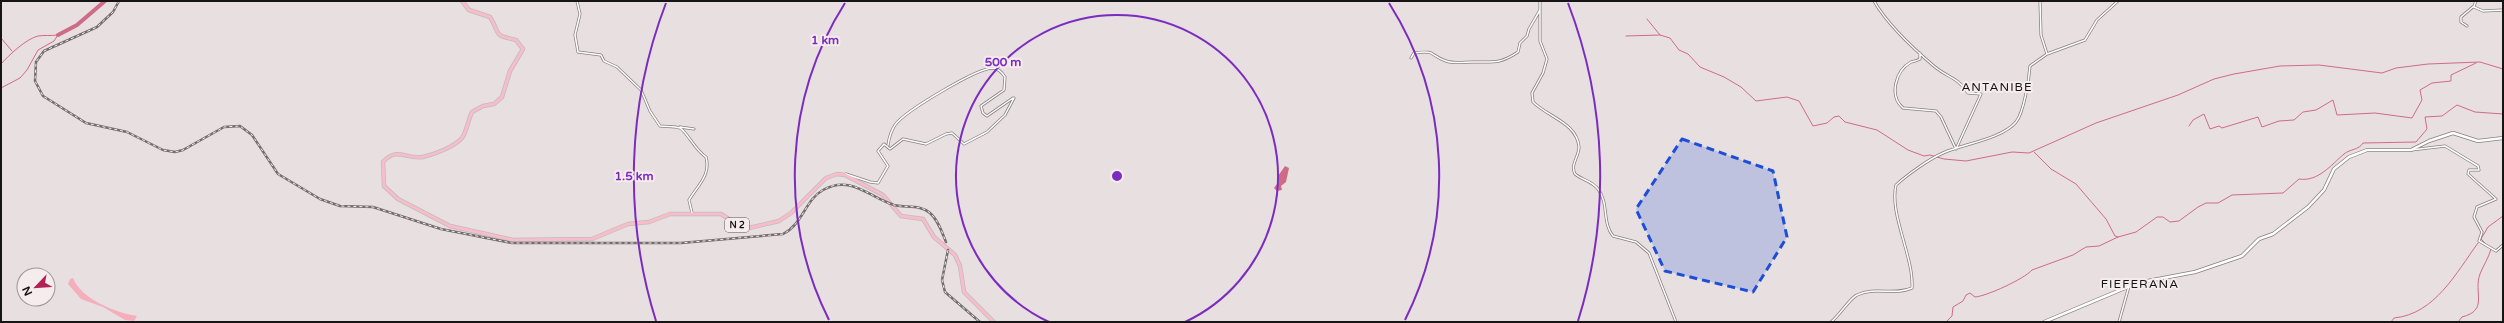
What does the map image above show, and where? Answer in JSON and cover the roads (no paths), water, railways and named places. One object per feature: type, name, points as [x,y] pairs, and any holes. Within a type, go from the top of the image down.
[{"type":"main road","name":"N 2","points":[[462,1],[469,10],[490,17],[496,33],[499,36],[516,40],[523,49],[510,71],[502,97],[494,104],[483,106],[472,112],[463,136],[456,144],[423,157],[396,153],[389,156],[382,168],[382,179],[388,191],[450,226],[513,240],[592,239],[628,224],[648,222],[670,214],[692,213],[721,214],[738,225],[749,228],[779,221],[791,214],[826,178],[837,174],[845,175]]},
{"type":"main road","points":[[845,175],[883,196],[901,216],[923,219],[934,237],[955,255],[960,266],[964,292],[994,322]]},
{"type":"street","points":[[577,1],[580,14],[574,35],[578,52],[601,55],[604,61],[617,67],[641,90],[650,111],[660,126],[694,128]]},
{"type":"street","points":[[1540,1],[1540,41],[1547,59],[1543,73],[1532,93],[1533,102],[1548,116],[1566,124],[1576,136],[1579,149],[1573,167],[1575,174],[1591,182],[1602,195],[1608,228],[1613,236],[1636,242],[1649,253],[1676,322]]},
{"type":"street","points":[[1874,1],[1881,12],[1920,53],[1944,74],[1960,81],[1968,93],[1981,94],[1956,149]]},
{"type":"street","points":[[2040,1],[2041,35],[2047,54]]},
{"type":"street","points":[[1831,322],[1855,296],[1869,291],[1896,293],[1912,288],[1906,241],[1898,219],[1894,193],[1896,185],[1944,152],[1992,136],[2016,122],[2028,84],[2030,66],[2047,54],[2085,40],[2097,20],[2118,1]]},
{"type":"street","points":[[2467,26],[2461,22],[2461,17],[2474,6],[2476,1]]},
{"type":"street","points":[[2474,6],[2483,11],[2503,10]]},
{"type":"street","points":[[1411,58],[1414,53],[1432,52],[1444,60],[1465,64],[1490,64],[1507,60],[1518,52],[1520,43],[1527,36],[1529,29],[1540,10]]},
{"type":"street","points":[[1920,53],[1920,59],[1906,67],[1897,81],[1894,91],[1895,98],[1903,108],[1936,111],[1941,117],[1956,149]]},
{"type":"street","points":[[845,175],[848,173],[870,182],[878,183],[888,166],[878,151],[884,144],[888,145],[890,149],[903,139],[926,144],[948,133],[953,134],[964,144],[987,132],[1005,115],[1014,98],[987,116],[982,111],[981,106],[1004,90],[1005,77],[999,70],[987,69],[942,90],[900,120],[892,130],[888,145]]},
{"type":"street","points":[[678,127],[706,157],[709,168],[689,200],[692,213]]},
{"type":"street","points":[[2412,150],[2429,141],[2454,133],[2478,142],[2503,138]]},
{"type":"street","points":[[2044,322],[2129,285],[2147,280],[2195,272],[2242,256],[2259,239],[2273,234],[2308,208],[2324,190],[2334,169],[2349,157],[2367,150],[2412,150],[2445,146],[2478,166],[2479,170],[2469,170],[2468,174],[2496,199],[2477,207],[2474,217],[2482,232],[2479,240],[2496,251],[2503,245]]},
{"type":"street","points":[[2119,322],[2129,292],[2129,285]]},
{"type":"waterway","points":[[58,35],[77,25],[105,1]]},
{"type":"waterway","points":[[1647,19],[1660,35]]},
{"type":"waterway","points":[[1,64],[8,56],[28,40],[38,36],[57,35]]},
{"type":"waterway","points":[[1,88],[20,78],[27,70],[38,50],[54,41],[58,35]]},
{"type":"waterway","points":[[1626,36],[1660,35],[1670,38],[1679,50],[1688,54],[1700,67],[1724,77],[1741,87],[1756,101],[1787,97],[1799,101],[1813,126],[1827,123],[1834,117],[1839,116],[1845,122],[1877,130],[1908,150],[1924,156],[1930,155],[1944,159],[1966,161],[2012,152],[2029,153],[2096,123],[2178,95],[2214,79],[2280,66],[2319,65],[2382,73],[2396,68],[2428,64],[2480,62],[2503,69]]},
{"type":"waterway","points":[[1,38],[12,51]]},
{"type":"waterway","points":[[2189,126],[2193,120],[2204,114],[2210,129],[2219,126],[2222,128],[2258,117],[2262,127],[2279,121],[2294,120],[2303,112],[2316,110],[2333,100],[2337,115],[2375,113],[2412,118],[2422,100],[2420,90],[2432,83],[2451,81],[2451,75],[2476,63]]},
{"type":"waterway","points":[[1946,322],[1952,316],[1953,307],[1963,301],[1966,295],[1970,293],[1975,297],[1996,290],[2014,282],[2032,270],[2073,255],[2086,247],[2099,246],[2118,237],[2136,232],[2157,217],[2163,217],[2170,222],[2179,221],[2206,203],[2218,203],[2232,195],[2283,193],[2299,179],[2312,178],[2324,172],[2344,154],[2359,147],[2363,143],[2416,142],[2427,129],[2425,117],[2442,116],[2457,105],[2475,112],[2503,114]]},
{"type":"waterway","points":[[2034,152],[2051,169],[2076,184],[2106,219],[2115,236],[2118,237]]},
{"type":"waterway","points":[[2458,322],[2462,317],[2475,310],[2478,305],[2478,281],[2491,249],[2481,239],[2488,227],[2503,216]]},
{"type":"waterway","points":[[2391,322],[2394,318],[2408,315],[2421,309],[2433,300],[2453,279],[2478,243]]},
{"type":"railway","points":[[119,1],[113,12],[97,27],[44,51],[36,62],[35,81],[43,96],[86,123],[127,132],[163,150],[175,152],[183,150],[224,127],[240,126],[252,135],[278,174],[320,199],[340,206],[373,207],[441,229],[512,243],[681,243],[783,234],[790,230],[817,194],[833,186],[843,185],[860,189],[894,205],[917,207],[926,210],[940,226],[946,242]]},
{"type":"railway","points":[[948,250],[942,280],[945,292],[980,322]]},
{"type":"district","name":"ANTANIBE","points":[[1997,87]]},
{"type":"district","name":"FIEFERANA","points":[[2140,284]]}]
